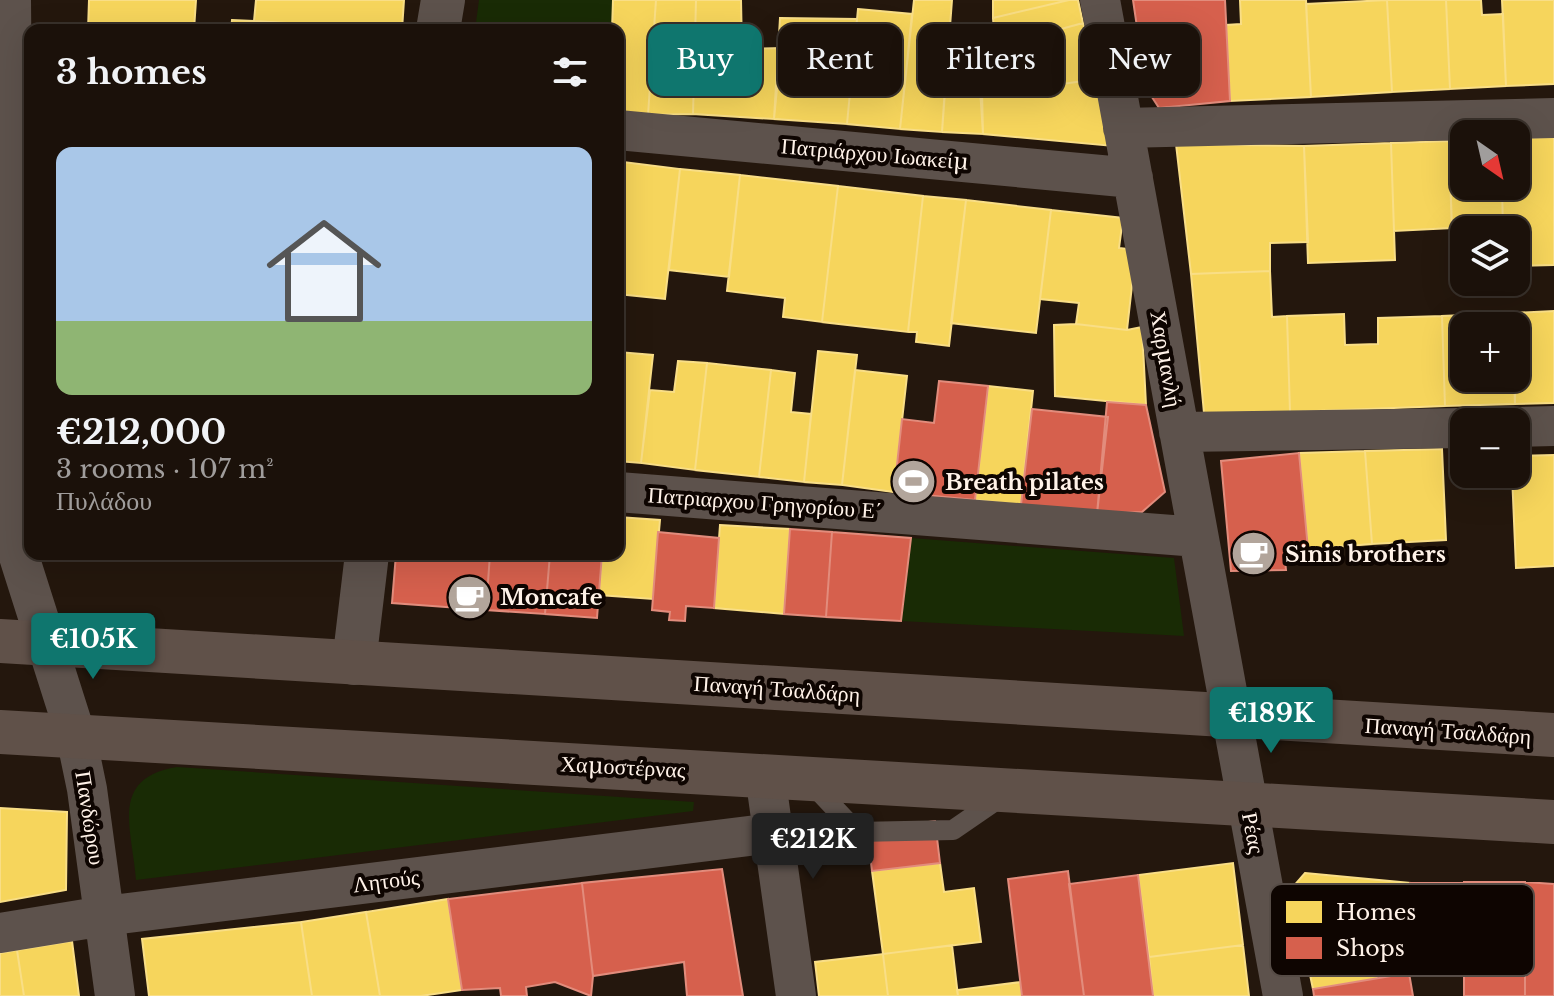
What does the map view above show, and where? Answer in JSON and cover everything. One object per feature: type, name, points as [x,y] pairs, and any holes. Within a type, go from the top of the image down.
[{"type":"main road","name":"Παναγή Τσαλδάρη","points":[[0,641],[1233,718],[1554,735]]},
{"type":"main road","name":"Χαμοστέρνας","points":[[0,732],[1550,821]]},
{"type":"street","name":"Πανδώρου","points":[[11,0],[16,547],[76,736],[115,996]]},
{"type":"street","points":[[439,24],[443,0]]},
{"type":"street","name":"Χαρμανλή","points":[[1100,0],[1233,718]]},
{"type":"street","points":[[1123,128],[1554,118]]},
{"type":"street","name":"Πατριάρχου Ιωακείμ","points":[[624,131],[1133,178]]},
{"type":"street","points":[[1530,427],[1554,426]]},
{"type":"street","points":[[1179,432],[1450,428]]},
{"type":"street","name":"Πατριαρχου Γρηγορίου Ε΄","points":[[624,492],[1198,537]]},
{"type":"street","points":[[354,663],[366,560]]},
{"type":"street","name":"Ρέας","points":[[1233,718],[1270,926]]},
{"type":"street","points":[[786,777],[773,833],[796,996]]},
{"type":"street","name":"Λητούς","points":[[0,933],[104,916],[773,833]]},
{"type":"street","name":"Ρέας","points":[[1279,976],[1283,996]]},
{"type":"green space","points":[[479,0],[613,0],[612,24],[476,24]]},
{"type":"green space","points":[[911,538],[1174,558],[1184,636],[901,621]]},
{"type":"green space","points":[[177,767],[694,802],[693,811],[136,880],[129,824],[133,794],[141,782],[156,773]]},
{"type":"building: Homes","points":[[89,0],[196,0],[194,24],[88,24]]},
{"type":"building: Homes","points":[[256,0],[404,0],[402,24],[254,21]]},
{"type":"building: Homes","points":[[613,0],[656,0],[654,24],[648,24],[648,115],[624,113],[624,24],[612,24]]},
{"type":"building: Homes","points":[[656,0],[696,0],[695,24],[654,24]]},
{"type":"building: Homes","points":[[696,0],[741,0],[741,24],[695,24]]},
{"type":"building: Homes","points":[[914,0],[952,0],[950,24],[918,24],[918,96],[945,96],[942,132],[900,129]]},
{"type":"building: Homes","points":[[993,0],[1069,0],[993,18]]},
{"type":"building: Homes","points":[[1078,0],[1083,23],[1064,28],[1064,24],[993,24],[993,18]]},
{"type":"building: Homes","points":[[1240,0],[1306,0],[1311,97],[1230,101],[1226,25],[1241,24]]},
{"type":"building: Homes","points":[[1387,0],[1446,0],[1450,89],[1392,92]]},
{"type":"building: Homes","points":[[1387,0],[1392,92],[1311,97],[1306,4]]},
{"type":"building: Homes","points":[[1446,0],[1481,0],[1482,15],[1503,14],[1506,86],[1450,89]]},
{"type":"building: Homes","points":[[1502,0],[1554,0],[1554,84],[1506,86]]},
{"type":"building: Homes","points":[[858,9],[912,14],[900,129],[847,124],[850,96],[902,96],[902,24],[857,24]]},
{"type":"building: Homes","points":[[780,18],[857,19],[857,24],[780,24]]},
{"type":"building: Homes","points":[[232,20],[303,24],[232,24]]},
{"type":"building: Homes","points":[[1083,23],[1080,24],[1080,81],[1064,84],[1064,28]]},
{"type":"building: Homes","points":[[762,48],[778,48],[774,119],[693,114],[693,96],[762,96]]},
{"type":"building: Homes","points":[[778,52],[778,96],[850,96],[847,124],[774,119]]},
{"type":"building: Homes","points":[[1080,81],[1080,96],[1101,96],[1113,146],[983,134],[982,96],[1064,96],[1064,84]]},
{"type":"building: Homes","points":[[649,96],[693,96],[693,114],[648,115]]},
{"type":"building: Homes","points":[[944,96],[980,96],[983,134],[942,132]]},
{"type":"building: Homes","points":[[1554,137],[1554,265],[1530,266],[1530,216],[1503,216],[1502,200],[1530,200],[1530,138]]},
{"type":"building: Homes","points":[[1449,141],[1450,228],[1394,231],[1391,143]]},
{"type":"building: Homes","points":[[1391,143],[1395,260],[1308,263],[1304,146]]},
{"type":"building: Homes","points":[[1176,144],[1304,146],[1308,242],[1270,243],[1270,271],[1191,274]]},
{"type":"building: Homes","points":[[624,162],[680,169],[665,299],[624,295]]},
{"type":"building: Homes","points":[[680,169],[740,175],[729,277],[669,270]]},
{"type":"building: Homes","points":[[740,175],[838,186],[822,322],[783,317],[785,298],[727,291]]},
{"type":"building: Homes","points":[[838,186],[923,196],[908,332],[822,322]]},
{"type":"building: Homes","points":[[923,196],[966,200],[949,346],[916,342],[917,332],[908,332]]},
{"type":"building: Homes","points":[[966,200],[1051,210],[1036,333],[951,323]]},
{"type":"building: Homes","points":[[1451,200],[1502,200],[1503,216],[1451,216]]},
{"type":"building: Homes","points":[[1051,210],[1123,218],[1119,248],[1136,250],[1127,330],[1076,324],[1079,303],[1040,299]]},
{"type":"building: Homes","points":[[1270,271],[1272,317],[1287,316],[1290,412],[1204,413],[1191,274]]},
{"type":"building: Homes","points":[[1554,311],[1554,403],[1515,404],[1515,392],[1530,392],[1530,312]]},
{"type":"building: Homes","points":[[1344,314],[1345,345],[1378,344],[1378,318],[1442,316],[1445,406],[1290,412],[1287,316]]},
{"type":"building: Homes","points":[[1442,316],[1450,316],[1450,392],[1515,392],[1515,404],[1445,406]]},
{"type":"building: Homes","points":[[1076,324],[1127,330],[1142,327],[1146,405],[1055,396],[1054,325]]},
{"type":"building: Homes","points":[[818,351],[857,355],[842,485],[804,482]]},
{"type":"building: Homes","points":[[624,353],[653,355],[641,463],[624,462]]},
{"type":"building: Homes","points":[[678,361],[707,363],[695,470],[641,463],[650,390],[674,392]]},
{"type":"building: Homes","points":[[707,363],[771,370],[759,477],[695,470]]},
{"type":"building: Homes","points":[[771,370],[795,373],[791,412],[811,414],[804,482],[759,477]]},
{"type":"building: Homes","points":[[855,370],[907,376],[894,492],[842,485]]},
{"type":"building: Homes","points":[[988,386],[1033,391],[1021,505],[975,500]]},
{"type":"building: Homes","points":[[1442,449],[1446,540],[1372,544],[1365,451]]},
{"type":"building: Homes","points":[[1365,451],[1372,544],[1308,549],[1299,453]]},
{"type":"building: Homes","points":[[1554,455],[1554,566],[1516,568],[1513,488],[1530,488],[1530,456]]},
{"type":"building: Homes","points":[[624,517],[660,520],[653,599],[599,595],[602,560],[624,560]]},
{"type":"building: Homes","points":[[720,525],[790,529],[784,614],[714,608]]},
{"type":"building: Homes","points":[[0,808],[67,812],[66,890],[0,902]]},
{"type":"building: Homes","points":[[940,863],[944,892],[974,888],[981,942],[883,954],[872,871]]},
{"type":"building: Homes","points":[[1233,863],[1243,945],[1149,957],[1138,875]]},
{"type":"building: Homes","points":[[1305,873],[1410,883],[1410,884],[1295,884]]},
{"type":"building: Homes","points":[[448,899],[462,990],[421,996],[380,996],[366,912]]},
{"type":"building: Homes","points":[[366,912],[380,996],[312,996],[301,922]]},
{"type":"building: Homes","points":[[301,922],[312,996],[149,996],[142,939]]},
{"type":"building: Homes","points":[[72,941],[79,996],[24,996],[17,950]]},
{"type":"building: Homes","points":[[952,945],[958,996],[888,996],[883,954]]},
{"type":"building: Homes","points":[[1243,945],[1249,996],[1153,996],[1149,957]]},
{"type":"building: Homes","points":[[17,950],[24,996],[0,996],[0,953]]},
{"type":"building: Homes","points":[[883,954],[888,996],[819,996],[815,962]]},
{"type":"building: Homes","points":[[1310,976],[1377,976],[1377,979],[1313,989]]},
{"type":"building: Homes","points":[[1021,982],[1022,996],[958,996],[957,990]]},
{"type":"building: Shops","points":[[1133,0],[1225,0],[1230,101],[1159,108],[1151,96],[1200,96],[1200,24],[1137,24]]},
{"type":"building: Shops","points":[[939,381],[988,386],[975,500],[894,492],[902,419],[934,423]]},
{"type":"building: Shops","points":[[1107,402],[1146,405],[1165,492],[1142,512],[1097,514]]},
{"type":"building: Shops","points":[[1032,409],[1108,417],[1097,514],[1021,505]]},
{"type":"building: Shops","points":[[1299,453],[1308,549],[1284,551],[1286,570],[1231,571],[1221,461]]},
{"type":"building: Shops","points":[[790,529],[832,532],[826,617],[784,614]]},
{"type":"building: Shops","points":[[658,532],[719,538],[714,608],[686,606],[685,621],[669,620],[670,612],[652,610]]},
{"type":"building: Shops","points":[[832,532],[911,538],[901,621],[826,617]]},
{"type":"building: Shops","points":[[396,560],[490,560],[486,610],[392,603]]},
{"type":"building: Shops","points":[[490,560],[550,560],[545,614],[486,610]]},
{"type":"building: Shops","points":[[550,560],[602,560],[597,618],[545,614]]},
{"type":"building: Shops","points":[[935,821],[940,863],[872,871],[867,830]]},
{"type":"building: Shops","points":[[722,869],[743,996],[687,996],[684,962],[593,976],[582,883]]},
{"type":"building: Shops","points":[[1068,871],[1084,996],[1022,996],[1008,879]]},
{"type":"building: Shops","points":[[1138,875],[1153,996],[1084,996],[1069,884]]},
{"type":"building: Shops","points":[[1464,882],[1464,884],[1410,884]]},
{"type":"building: Shops","points":[[1464,882],[1525,882],[1525,884]]},
{"type":"building: Shops","points":[[1525,882],[1554,884],[1554,996],[1525,996],[1525,976],[1534,976],[1534,884]]},
{"type":"building: Shops","points":[[582,883],[593,976],[591,996],[555,982],[526,987],[527,996],[501,996],[500,988],[462,990],[448,899]]},
{"type":"building: Shops","points":[[1391,976],[1410,976],[1413,996],[1314,996],[1313,989]]},
{"type":"building: Shops","points":[[1464,976],[1525,976],[1525,996],[1464,996]]},
{"type":"place","name":"Breath pilates","points":[[914,482]]},
{"type":"place","name":"Sinis brothers","points":[[1254,554]]},
{"type":"place","name":"Moncafe","points":[[469,597]]}]
